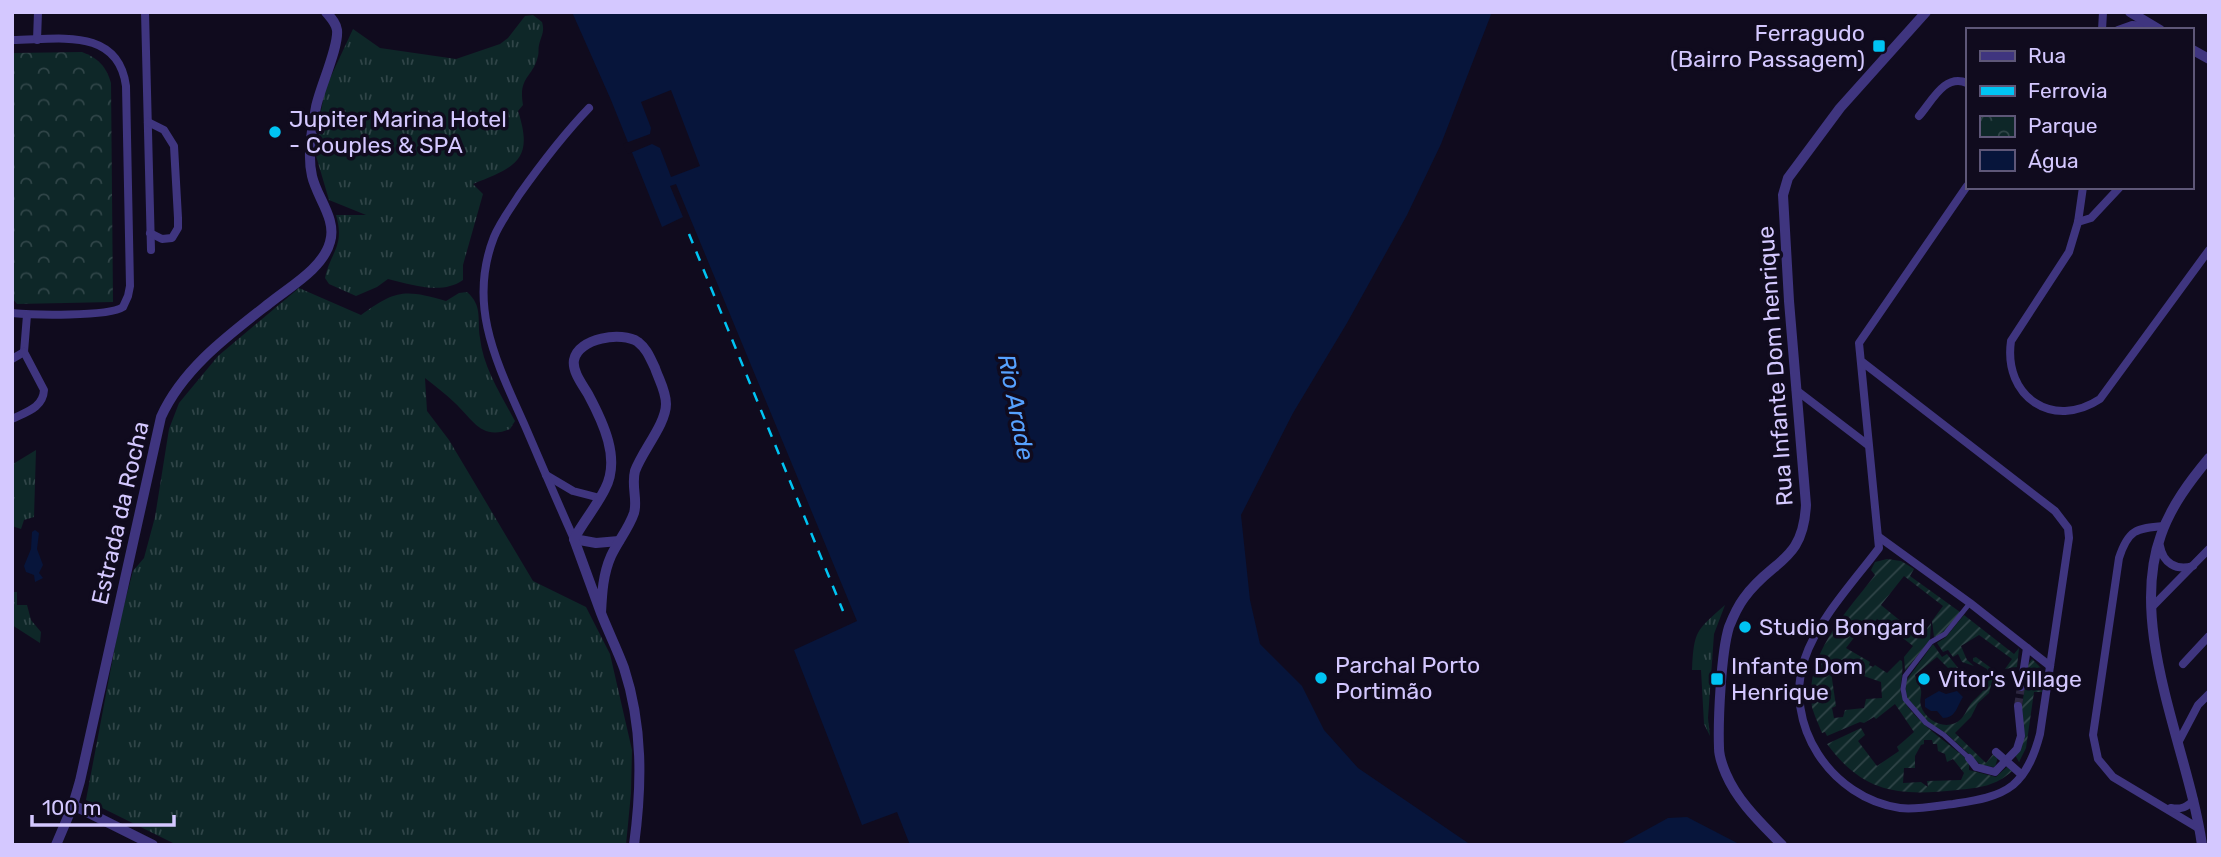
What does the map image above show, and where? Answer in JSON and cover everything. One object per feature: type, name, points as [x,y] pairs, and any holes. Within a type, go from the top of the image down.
[{"type":"street","points":[[37,40],[38,12]]},
{"type":"street","points":[[145,12],[151,250]]},
{"type":"street","name":"Estrada da Rocha","points":[[56,845],[73,805],[161,417],[168,402],[191,370],[311,270],[323,258],[330,244],[332,228],[313,180],[310,150],[320,89],[338,32],[326,12]]},
{"type":"street","name":"Rua Infante Dom henrique","points":[[1782,845],[1740,799],[1726,774],[1719,751],[1722,686],[1729,627],[1745,596],[1795,548],[1801,537],[1807,505],[1782,211],[1783,195],[1788,178],[1840,108],[1926,12]]},
{"type":"street","points":[[2130,12],[2157,28]]},
{"type":"street","points":[[2124,28],[2133,25],[2157,28]]},
{"type":"street","points":[[12,40],[85,40],[99,44],[119,61],[124,74],[130,286],[125,304],[119,310],[109,313],[12,313]]},
{"type":"street","points":[[2194,50],[2209,50]]},
{"type":"street","points":[[2194,50],[2209,60]]},
{"type":"street","points":[[1919,116],[1947,83],[1960,80],[1966,83]]},
{"type":"street","points":[[589,108],[562,136],[512,205],[494,236],[484,276],[483,298],[487,334],[499,369],[574,539],[624,668],[639,737],[640,798],[634,845]]},
{"type":"street","points":[[148,122],[164,130],[174,146],[178,218],[178,228],[172,238],[162,239],[150,233]]},
{"type":"street","points":[[1861,361],[2056,512],[2068,528],[2069,538],[2040,734],[2034,754],[2022,775],[2012,785],[1999,793],[1968,802],[1901,808],[1875,801],[1843,784],[1827,768],[1814,747],[1799,704],[1799,682],[1815,633],[1879,548],[1859,343],[1966,187]]},
{"type":"street","points":[[2083,189],[2078,222],[2069,252],[2011,341],[2009,356],[2017,386],[2043,407],[2073,412],[2100,398],[2209,250]]},
{"type":"street","points":[[2078,222],[2091,218],[2118,189]]},
{"type":"street","points":[[12,419],[39,405],[44,396],[44,390],[24,352],[27,315]]},
{"type":"street","points":[[574,539],[606,487],[611,471],[608,439],[574,363],[579,350],[585,346],[614,336],[626,337],[637,341],[646,350],[664,390],[666,406],[636,470],[632,485],[634,513],[611,557],[602,584],[601,613]]},
{"type":"street","points":[[12,359],[24,352]]},
{"type":"street","points":[[1796,390],[1868,445]]},
{"type":"street","points":[[2202,845],[2194,800],[2157,657],[2152,607],[2154,563],[2164,526],[2182,493],[2209,458]]},
{"type":"street","points":[[545,474],[573,491],[600,498]]},
{"type":"street","points":[[2164,526],[2146,527],[2125,539],[2093,735],[2098,759],[2113,777],[2200,829]]},
{"type":"street","points":[[1878,537],[1970,603],[2050,666]]},
{"type":"street","points":[[2160,537],[2163,558],[2170,564],[2179,568],[2193,565]]},
{"type":"street","points":[[574,539],[596,543],[620,541]]},
{"type":"street","points":[[2152,607],[2209,549]]},
{"type":"street","points":[[1970,603],[1945,634],[1931,642],[1905,676],[1905,699],[1926,723],[1944,735],[1976,767],[1995,772],[2017,749],[2021,736],[2018,706]]},
{"type":"street","points":[[2183,664],[2209,636]]},
{"type":"street","points":[[2021,687],[2027,648]]},
{"type":"street","points":[[2178,743],[2198,705],[2209,694]]},
{"type":"street","points":[[1996,752],[2022,775]]},
{"type":"street","points":[[2164,807],[2178,810],[2187,807],[2194,800]]},
{"type":"street","points":[[73,805],[153,845]]},
{"type":"green space","points":[[533,15],[542,22],[543,31],[536,63],[524,83],[523,105],[518,111],[524,141],[522,151],[518,160],[510,166],[473,184],[483,194],[463,265],[463,280],[455,285],[437,288],[388,279],[356,296],[329,284],[325,278],[339,234],[336,215],[366,215],[329,200],[314,149],[325,89],[353,29],[380,48],[456,59],[500,44],[525,16]]},
{"type":"green space","points":[[82,52],[101,63],[111,83],[113,302],[17,304],[12,298],[12,53]]},
{"type":"green space","points":[[299,288],[361,315],[392,296],[401,294],[446,301],[459,293],[467,292],[475,302],[485,360],[515,421],[510,429],[500,432],[485,431],[425,378],[427,411],[449,440],[533,581],[586,607],[610,654],[632,750],[626,845],[177,845],[86,800],[120,620],[133,571],[144,558],[155,517],[169,429],[179,403],[218,356]]},
{"type":"green space","points":[[36,450],[34,517],[24,520],[21,529],[12,526],[13,464]]},
{"type":"green space","points":[[1887,559],[1901,561],[1914,569],[1910,576],[1960,612],[1943,634],[1934,637],[1932,621],[1943,606],[1904,576],[1881,605],[1903,623],[1894,633],[1892,628],[1877,619],[1872,625],[1867,621],[1846,648],[1870,662],[1869,665],[1875,665],[1887,673],[1902,661],[1901,694],[1912,712],[1969,761],[1969,770],[1996,777],[2007,767],[2012,771],[2000,780],[1980,787],[1937,792],[1884,788],[1855,773],[1827,744],[1861,728],[1865,735],[1858,741],[1877,766],[1899,751],[1897,747],[1914,732],[1895,704],[1876,719],[1874,717],[1827,736],[1825,732],[1822,733],[1812,707],[1811,688],[1821,652],[1840,620],[1875,575],[1871,570],[1875,562]],"holes":[[[1842,671],[1843,676],[1858,674],[1881,682],[1882,698],[1866,699],[1864,708],[1845,710],[1843,717],[1834,718],[1832,708],[1836,706],[1831,672]],[[1924,740],[1932,740],[1933,744],[1937,744],[1938,751],[1945,754],[1947,762],[1953,759],[1964,773],[1961,780],[1927,781],[1928,787],[1921,782],[1903,783],[1904,768],[1915,768],[1915,756]]]},
{"type":"green space","points":[[12,592],[17,592],[17,605],[27,605],[31,620],[41,632],[40,643],[12,625]]},
{"type":"green space","points":[[1725,605],[1714,634],[1708,718],[1710,736],[1704,724],[1701,670],[1692,670],[1694,647],[1702,626]]},
{"type":"green space","points":[[1964,615],[2014,654],[2019,648],[2017,667],[2005,669],[2012,659],[1979,635],[1961,646],[1967,660],[1974,666],[1962,662],[1958,654],[1953,657],[1948,650],[1943,652],[1937,643],[1946,637]]},
{"type":"green space","points":[[1931,623],[1930,640],[1905,671],[1904,657],[1913,646],[1899,635],[1906,625],[1921,636]]},
{"type":"green space","points":[[1933,644],[1942,657],[1947,654],[1959,669],[1953,673],[1937,657],[1915,675],[1921,690],[1920,704],[1932,721],[1944,725],[1956,723],[1986,687],[1987,669],[1973,661],[1973,658],[1976,657],[1991,668],[1994,674],[1989,693],[1955,733],[1986,763],[1994,753],[1998,757],[1995,767],[1982,766],[1947,734],[1926,721],[1907,699],[1906,681]]},
{"type":"green space","points":[[2032,659],[2044,671],[2042,692],[2034,692],[2026,748],[2019,762],[2015,755],[2028,664]]},
{"type":"water","name":"Rio Arade","points":[[572,12],[1492,12],[1441,144],[1407,215],[1293,413],[1241,515],[1250,600],[1260,644],[1302,686],[1324,730],[1358,768],[1471,845],[910,845],[897,812],[862,825],[794,650],[857,621],[676,184],[670,186],[683,217],[662,227]]},
{"type":"water","points":[[35,530],[39,533],[37,549],[43,565],[39,573],[43,578],[35,582],[34,575],[26,572],[24,566],[31,549],[32,532]]},
{"type":"water","points":[[1939,691],[1946,694],[1957,691],[1963,697],[1953,714],[1943,718],[1937,711],[1925,707],[1925,699]]},
{"type":"water","points":[[1687,817],[1741,845],[1619,845],[1668,818]]},
{"type":"pier","points":[[671,90],[700,166],[671,177],[660,148],[652,144],[628,154],[623,144],[650,134],[651,128],[641,102]]},
{"type":"tunnel","points":[[2018,706],[2021,687]]},
{"type":"railway","points":[[689,234],[843,611]]},
{"type":"place","name":"Ferragudo (Bairro Passagem)","points":[[1879,46]]},
{"type":"place","name":"Jupiter Marina Hotel - Couples & SPA","points":[[275,132]]},
{"type":"place","name":"Studio Bongard","points":[[1745,627]]},
{"type":"place","name":"Parchal Porto Portimão","points":[[1321,678]]},
{"type":"place","name":"Infante Dom Henrique","points":[[1717,679]]},
{"type":"place","name":"Vitor's Village","points":[[1924,679]]}]
